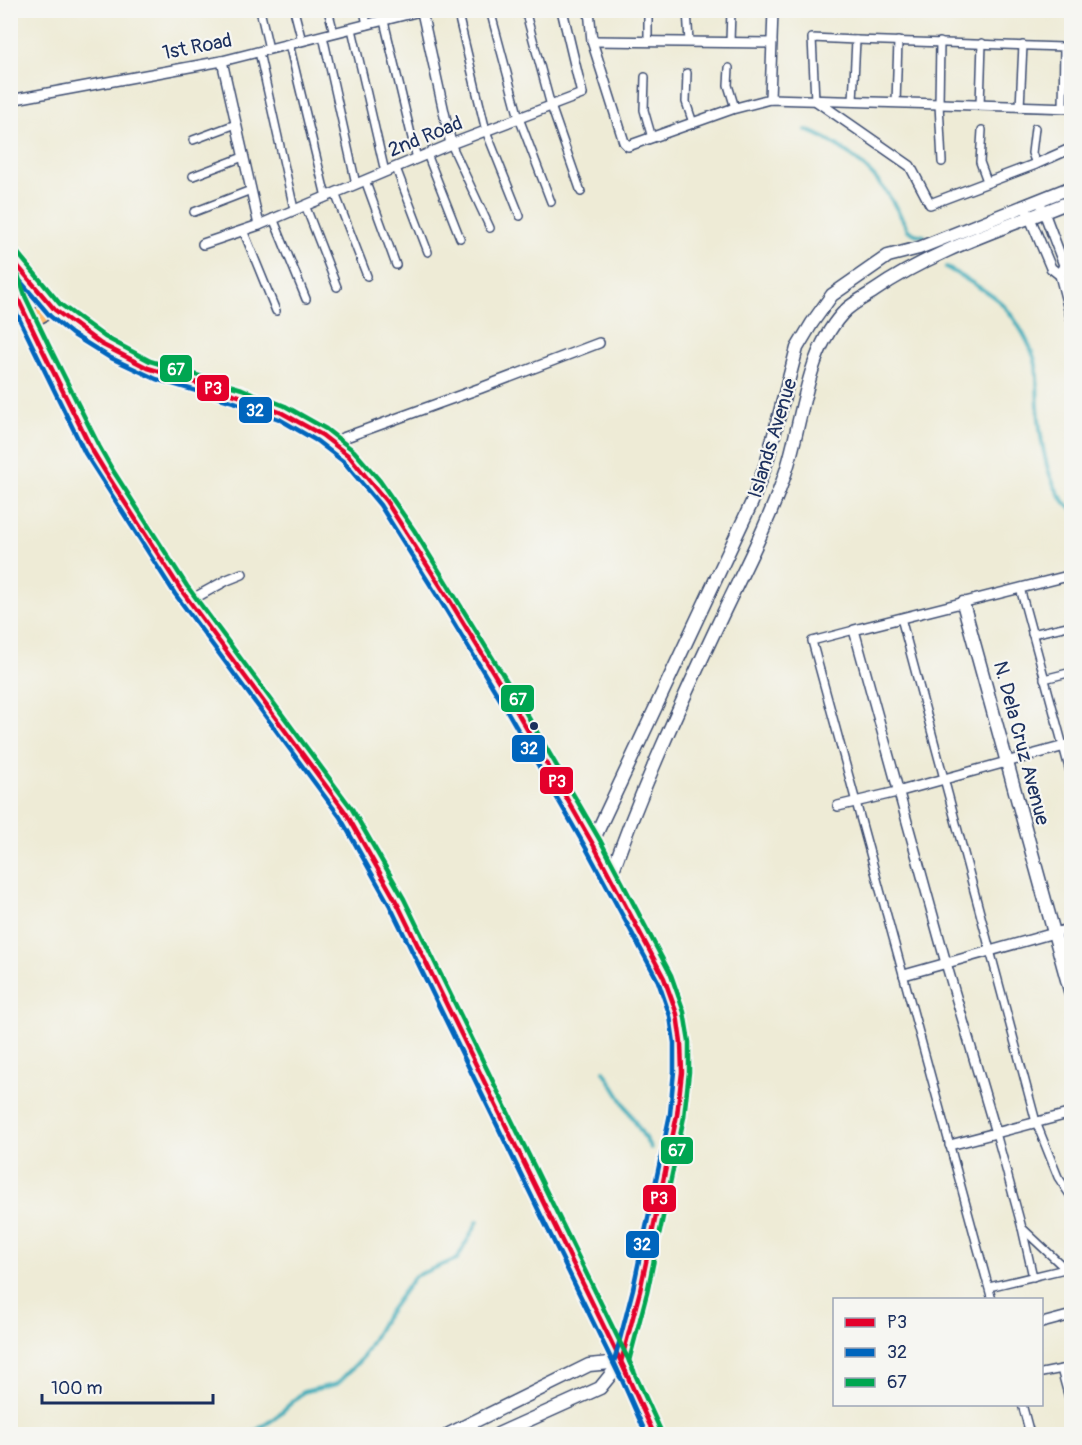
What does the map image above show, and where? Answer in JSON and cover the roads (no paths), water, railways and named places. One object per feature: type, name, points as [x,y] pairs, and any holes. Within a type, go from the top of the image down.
[{"type":"main road","points":[[10,256],[53,308],[95,339],[136,363],[267,406],[298,421],[332,442],[359,467],[381,495],[456,611],[528,729],[592,843],[668,984],[674,1002],[682,1046],[678,1115],[640,1292],[621,1362],[654,1434]]},
{"type":"main road","points":[[29,321],[53,308]]},
{"type":"street","points":[[260,10],[269,49]]},
{"type":"street","points":[[294,10],[302,41]]},
{"type":"street","points":[[328,10],[334,33]]},
{"type":"street","points":[[364,10],[367,25]]},
{"type":"street","points":[[457,10],[486,131],[520,216]]},
{"type":"street","points":[[490,10],[519,118],[551,202]]},
{"type":"street","points":[[525,10],[551,106],[582,192]]},
{"type":"street","name":"2nd Road","points":[[203,244],[259,225],[451,144],[582,94],[562,10]]},
{"type":"street","points":[[589,10],[592,41],[624,142],[631,146],[735,108],[770,99],[1067,108],[1064,47],[812,39],[814,100]]},
{"type":"street","points":[[648,10],[648,42]]},
{"type":"street","points":[[687,10],[688,42]]},
{"type":"street","points":[[730,42],[731,10]]},
{"type":"street","points":[[770,99],[772,10]]},
{"type":"street","points":[[423,11],[451,144],[490,228]]},
{"type":"street","name":"1st Road","points":[[10,100],[222,60],[384,21],[397,14],[423,11]]},
{"type":"street","points":[[384,21],[417,159]]},
{"type":"street","points":[[352,29],[386,172]]},
{"type":"street","points":[[323,36],[361,182],[396,265]]},
{"type":"street","points":[[853,101],[856,40]]},
{"type":"street","points":[[592,41],[772,43]]},
{"type":"street","points":[[896,103],[898,41]]},
{"type":"street","points":[[940,42],[939,104],[942,162]]},
{"type":"street","points":[[289,44],[331,195],[368,276]]},
{"type":"street","points":[[980,105],[982,44]]},
{"type":"street","points":[[1020,107],[1023,45]]},
{"type":"street","points":[[259,52],[294,209]]},
{"type":"street","points":[[222,60],[259,225]]},
{"type":"street","points":[[729,68],[728,85],[735,108]]},
{"type":"street","points":[[687,73],[687,102],[693,123]]},
{"type":"street","points":[[645,77],[644,110],[652,138]]},
{"type":"street","points":[[814,100],[910,166],[929,204],[1036,164],[1071,148]]},
{"type":"street","points":[[194,140],[236,124]]},
{"type":"street","points":[[1035,128],[1032,153],[1036,164]]},
{"type":"street","points":[[982,130],[980,162],[987,181]]},
{"type":"street","points":[[428,154],[460,238]]},
{"type":"street","points":[[193,176],[243,157]]},
{"type":"street","points":[[396,168],[428,252]]},
{"type":"street","name":"Islands Avenue","points":[[610,876],[681,703],[771,510],[787,467],[816,356],[829,334],[847,309],[898,274],[1042,206],[1071,187]]},
{"type":"street","points":[[194,212],[251,190]]},
{"type":"street","name":"Islands Avenue","points":[[1042,206],[1071,201]]},
{"type":"street","points":[[305,205],[337,287]]},
{"type":"street","points":[[1042,206],[1064,265],[1060,275]]},
{"type":"street","points":[[1028,212],[1051,268],[1067,284],[1071,321]]},
{"type":"street","name":"Islands Avenue","points":[[592,843],[752,502],[767,461],[797,348],[812,322],[832,295],[888,256],[1028,212]]},
{"type":"street","points":[[273,218],[306,299]]},
{"type":"street","points":[[243,230],[276,311]]},
{"type":"street","points":[[10,277],[92,450],[148,540],[189,602],[352,823],[397,903],[621,1362]]},
{"type":"street","points":[[332,442],[599,344]]},
{"type":"street","points":[[189,602],[242,574]]},
{"type":"street","points":[[992,1298],[812,641],[1071,576]]},
{"type":"street","points":[[1020,588],[1044,679],[1067,746],[1071,779]]},
{"type":"street","name":"N. Dela Cruz Avenue","points":[[963,603],[1071,998]]},
{"type":"street","points":[[900,618],[1036,1122],[1058,1177],[1071,1198]]},
{"type":"street","points":[[1032,634],[1071,625]]},
{"type":"street","points":[[854,630],[945,963],[996,1133],[1033,1277]]},
{"type":"street","points":[[1044,679],[1071,672]]},
{"type":"street","points":[[838,806],[1067,746]]},
{"type":"street","points":[[904,975],[1071,928]]},
{"type":"street","points":[[950,1145],[1071,1113]]},
{"type":"street","points":[[1022,1228],[1071,1275]]},
{"type":"street","points":[[989,1287],[1065,1269]]},
{"type":"street","points":[[1043,1322],[1071,1315]]},
{"type":"street","points":[[448,1434],[589,1365],[621,1362]]},
{"type":"street","points":[[498,1434],[600,1388],[621,1362]]},
{"type":"street","points":[[1043,1373],[1071,1366]]},
{"type":"street","points":[[1060,1369],[1071,1409]]},
{"type":"street","points":[[1023,1406],[1030,1434]]},
{"type":"waterway","points":[[806,130],[817,134],[857,160],[885,190],[908,230],[924,236]]},
{"type":"waterway","points":[[946,267],[998,301],[1008,310],[1023,333],[1036,365],[1039,419],[1046,462],[1056,489],[1072,509]]},
{"type":"waterway","points":[[604,1071],[651,1148]]},
{"type":"waterway","points":[[251,1434],[275,1418],[303,1392],[337,1384],[362,1358],[384,1319],[415,1276],[457,1259],[478,1221]]}]
